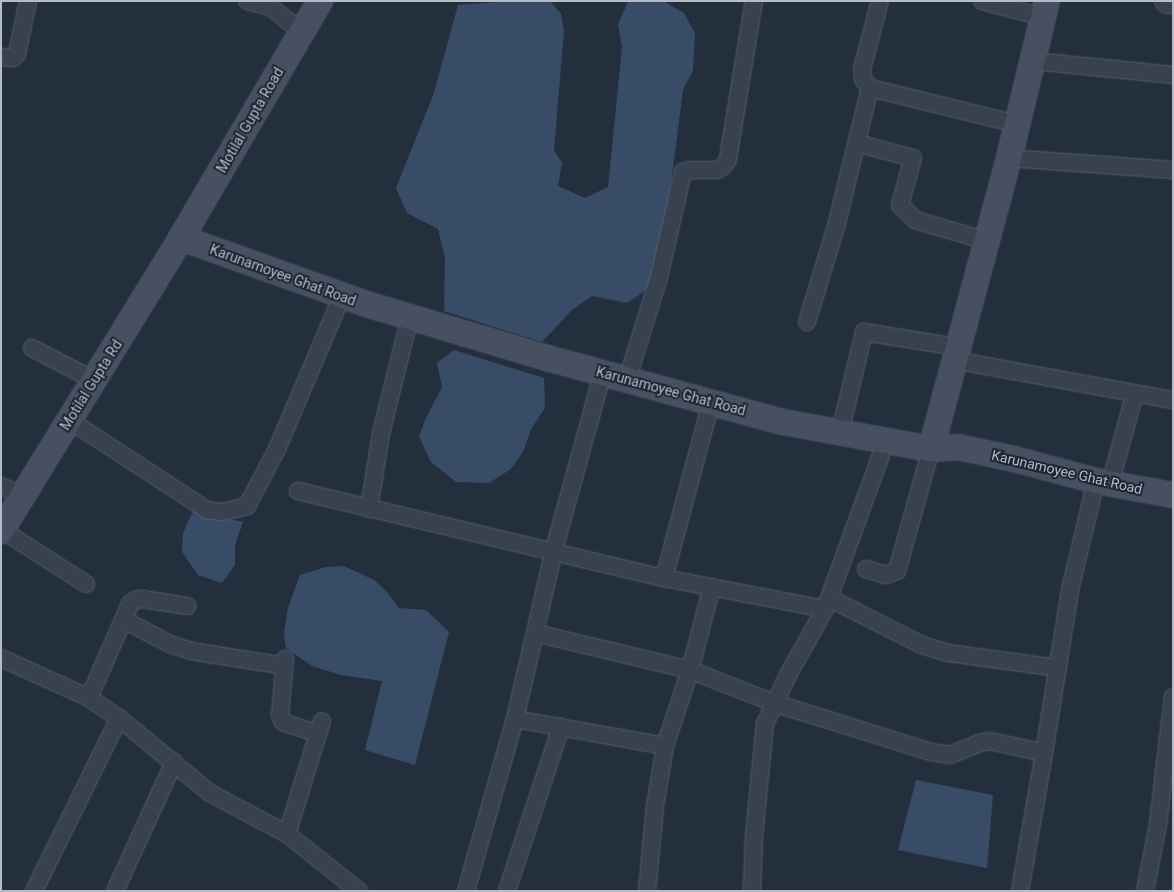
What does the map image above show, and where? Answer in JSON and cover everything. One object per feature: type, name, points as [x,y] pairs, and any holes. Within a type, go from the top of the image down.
[{"type":"street","points":[[1,57],[13,58],[17,54],[28,1]]},
{"type":"street","points":[[247,1],[271,7],[302,32]]},
{"type":"street","name":"Motilal Gupta Road","points":[[181,238],[320,1]]},
{"type":"street","points":[[627,380],[658,277],[683,172],[689,170],[717,170],[724,166],[728,159],[754,1]]},
{"type":"street","points":[[880,1],[862,69],[863,79],[870,88],[1018,124]]},
{"type":"street","points":[[866,569],[886,575],[897,570],[1018,124],[1045,9],[982,1]]},
{"type":"street","points":[[1163,1],[1165,4],[1173,5]]},
{"type":"street","points":[[1033,61],[1173,75]]},
{"type":"street","points":[[807,322],[836,223],[870,88]]},
{"type":"street","points":[[856,143],[913,158],[900,205],[915,220],[987,241]]},
{"type":"street","points":[[1009,158],[1173,170]]},
{"type":"street","name":"Karunamoyee Ghat Road","points":[[181,238],[342,296],[410,317],[547,358],[783,422],[931,449],[958,448],[1014,459],[1103,482],[1173,495]]},
{"type":"street","name":"Motilal Gupta Rd","points":[[2,531],[181,238]]},
{"type":"street","points":[[70,420],[207,510],[222,512],[247,506],[278,449],[342,296]]},
{"type":"street","points":[[369,508],[381,433],[410,317]]},
{"type":"street","points":[[840,432],[864,332],[1173,400]]},
{"type":"street","points":[[32,348],[94,380]]},
{"type":"street","points":[[466,891],[515,719],[554,550],[603,372]]},
{"type":"street","points":[[1020,891],[1070,590],[1103,482],[1135,392]]},
{"type":"street","points":[[664,578],[711,403]]},
{"type":"street","points":[[752,891],[754,836],[765,724],[774,703],[827,604],[886,441]]},
{"type":"street","points":[[1,486],[23,496]]},
{"type":"street","points":[[298,491],[554,550],[664,578],[827,604],[948,653],[1058,668]]},
{"type":"street","points":[[2,531],[86,584]]},
{"type":"street","points":[[647,891],[655,806],[665,746],[690,670],[712,587]]},
{"type":"street","points":[[89,698],[130,604],[135,600],[187,606]]},
{"type":"street","points":[[124,620],[170,644],[191,651],[282,662],[280,715],[283,722],[320,727],[287,834]]},
{"type":"street","points":[[535,633],[690,670],[774,703],[931,752],[950,755],[979,743],[990,742],[1044,753]]},
{"type":"street","points":[[1,658],[89,698],[119,718],[210,794],[287,834],[359,891]]},
{"type":"street","points":[[1145,891],[1158,824],[1173,697]]},
{"type":"street","points":[[34,891],[119,718]]},
{"type":"street","points":[[515,719],[665,746]]},
{"type":"street","points":[[507,891],[560,727]]},
{"type":"street","points":[[115,891],[174,762]]},
{"type":"water","points":[[513,1],[550,1],[561,14],[564,31],[554,150],[562,163],[558,186],[585,198],[608,187],[622,47],[618,24],[628,2],[663,1],[684,13],[695,33],[693,70],[683,90],[660,269],[645,291],[627,303],[592,296],[572,310],[542,342],[444,311],[445,258],[438,229],[407,213],[396,188],[434,93],[458,5]]},
{"type":"water","points":[[454,350],[544,378],[545,408],[531,429],[523,452],[511,469],[489,483],[456,482],[431,462],[419,437],[425,420],[442,387],[437,363]]},
{"type":"water","points":[[193,511],[243,522],[235,545],[235,565],[222,583],[198,575],[182,552],[183,533]]},
{"type":"water","points":[[344,566],[374,580],[387,592],[399,608],[426,610],[449,632],[415,765],[365,750],[382,681],[341,675],[312,666],[286,648],[284,634],[288,608],[300,575],[326,567]]},
{"type":"water","points":[[916,780],[993,795],[987,868],[898,850]]}]
